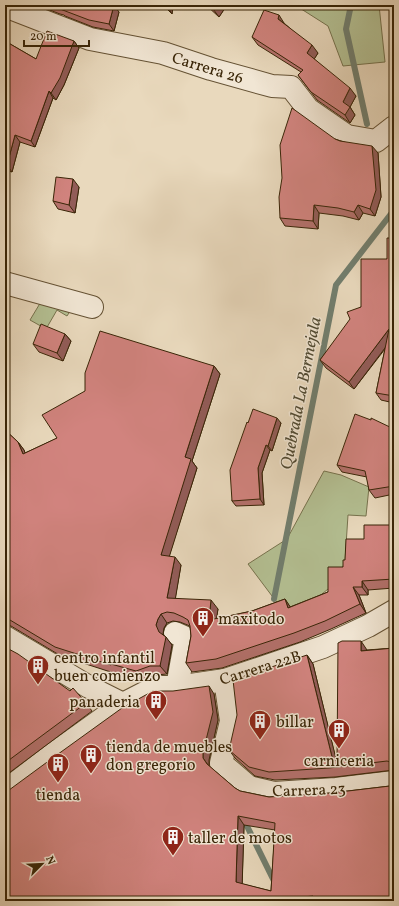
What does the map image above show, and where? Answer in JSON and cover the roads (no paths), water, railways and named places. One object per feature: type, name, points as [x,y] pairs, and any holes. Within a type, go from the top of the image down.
[{"type":"street","name":"Carrera 26","points":[[5,6],[90,39],[163,53],[218,72],[272,86],[291,88],[308,109],[346,136],[376,142],[394,127]]},
{"type":"street","points":[[5,283],[92,307]]},
{"type":"street","name":"Carrera 22B","points":[[5,791],[123,704],[156,687],[177,687],[225,680],[323,648],[368,626],[394,611]]},
{"type":"street","points":[[176,633],[184,637],[186,643],[177,687]]},
{"type":"street","points":[[5,637],[89,687],[123,704]]},
{"type":"street","name":"Carrera 23","points":[[225,680],[231,721],[221,764],[249,787],[274,793],[336,789],[394,782]]},
{"type":"waterway","name":"Quebrada La Bermejala","points":[[351,5],[346,29],[367,124]]},
{"type":"waterway","name":"Quebrada La Bermejala","points":[[274,599],[336,285],[394,210]]},
{"type":"waterway","name":"Quebrada La Bermejala","points":[[243,818],[275,883]]},
{"type":"place","name":"maxitodo","points":[[203,638]]},
{"type":"place","name":"centro infantil buen comienzo","points":[[38,686]]},
{"type":"place","name":"panaderia","points":[[156,720]]},
{"type":"place","name":"billar","points":[[260,740]]},
{"type":"place","name":"carniceria","points":[[339,750]]},
{"type":"place","name":"tienda de muebles don gregorio","points":[[91,774]]},
{"type":"place","name":"tienda","points":[[58,784]]},
{"type":"place","name":"taller de motos","points":[[173,856]]}]
